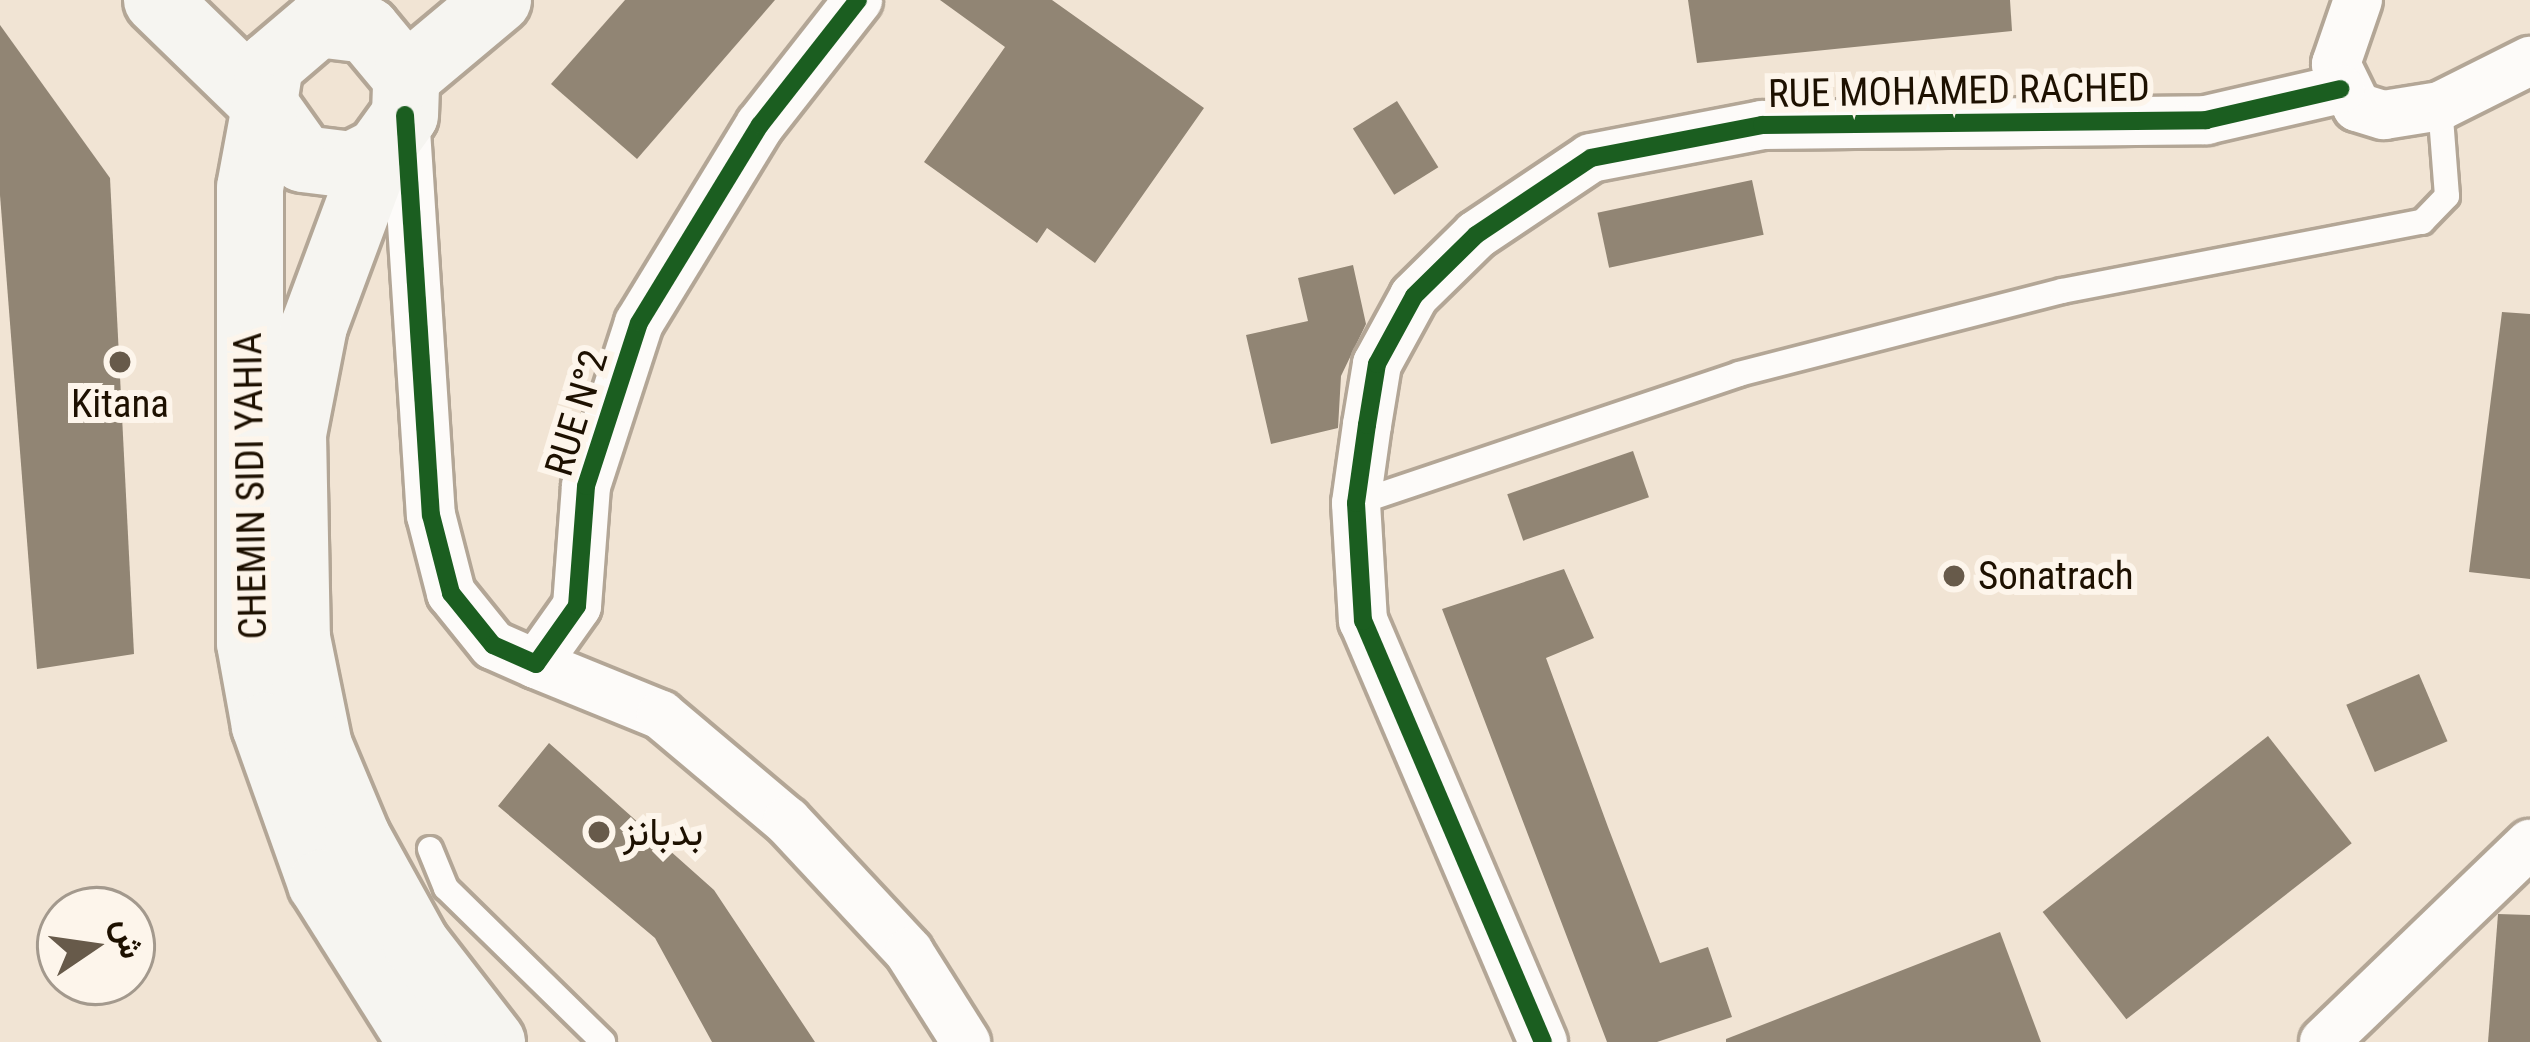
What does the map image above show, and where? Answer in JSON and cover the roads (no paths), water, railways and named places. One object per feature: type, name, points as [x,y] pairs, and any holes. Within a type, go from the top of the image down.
[{"type":"main road","points":[[158,0],[264,105],[303,159],[352,165],[384,66],[498,0]]},
{"type":"main road","points":[[260,0],[384,66]]},
{"type":"main road","name":"CHEMIN SIDI YAHIA","points":[[421,1042],[322,883],[266,726],[250,644],[250,188],[264,105],[284,44],[384,66],[314,326],[292,434],[297,638],[319,746],[357,837],[416,944],[492,1042]]},
{"type":"street","name":"RUE N°2","points":[[536,664],[577,606],[586,486],[639,323],[760,125],[859,0]]},
{"type":"street","points":[[2359,0],[2340,40],[2340,89],[2384,116],[2440,106],[2530,61]]},
{"type":"street","points":[[384,66],[431,515],[451,593],[493,645],[661,715],[788,821],[910,952],[966,1042]]},
{"type":"street","name":"RUE MOHAMED RACHED","points":[[1543,1042],[1363,621],[1356,503],[1377,364],[1414,296],[1476,235],[1591,158],[1762,125],[2206,120],[2340,89]]},
{"type":"street","points":[[2324,1042],[2530,844]]},
{"type":"lane","points":[[1356,503],[1739,374],[2062,291],[2422,222],[2447,196],[2440,106]]},
{"type":"lane","points":[[430,849],[446,888],[603,1042]]},
{"type":"place","name":"Kitana","points":[[120,362]]},
{"type":"place","name":"Sonatrach","points":[[1954,576]]},
{"type":"place","name":"بدبانز","points":[[599,832]]}]
